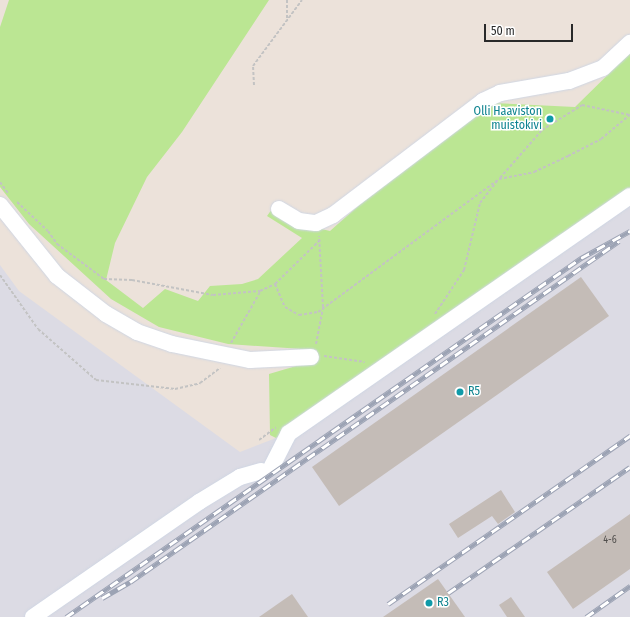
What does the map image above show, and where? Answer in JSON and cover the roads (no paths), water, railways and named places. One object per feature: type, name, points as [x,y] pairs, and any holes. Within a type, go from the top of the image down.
[{"type":"street","points":[[279,208],[299,221],[316,223],[333,215],[483,101],[500,94],[569,81],[603,68],[630,43]]},
{"type":"street","points":[[33,617],[199,502],[240,477],[266,470],[289,433],[630,196]]},
{"type":"street","points":[[0,205],[57,276],[106,314],[137,332],[172,344],[250,360],[311,357]]},
{"type":"railway","points":[[66,617],[581,258],[630,231]]},
{"type":"railway","points":[[102,598],[130,582],[619,241]]},
{"type":"railway","points":[[388,604],[630,436]]},
{"type":"railway","points":[[448,593],[630,467]]},
{"type":"railway","points":[[586,617],[630,586]]},
{"type":"place","name":"Olli Haaviston muistokivi","points":[[550,119]]},
{"type":"place","name":"R5","points":[[460,392]]},
{"type":"place","name":"R3","points":[[429,603]]}]
